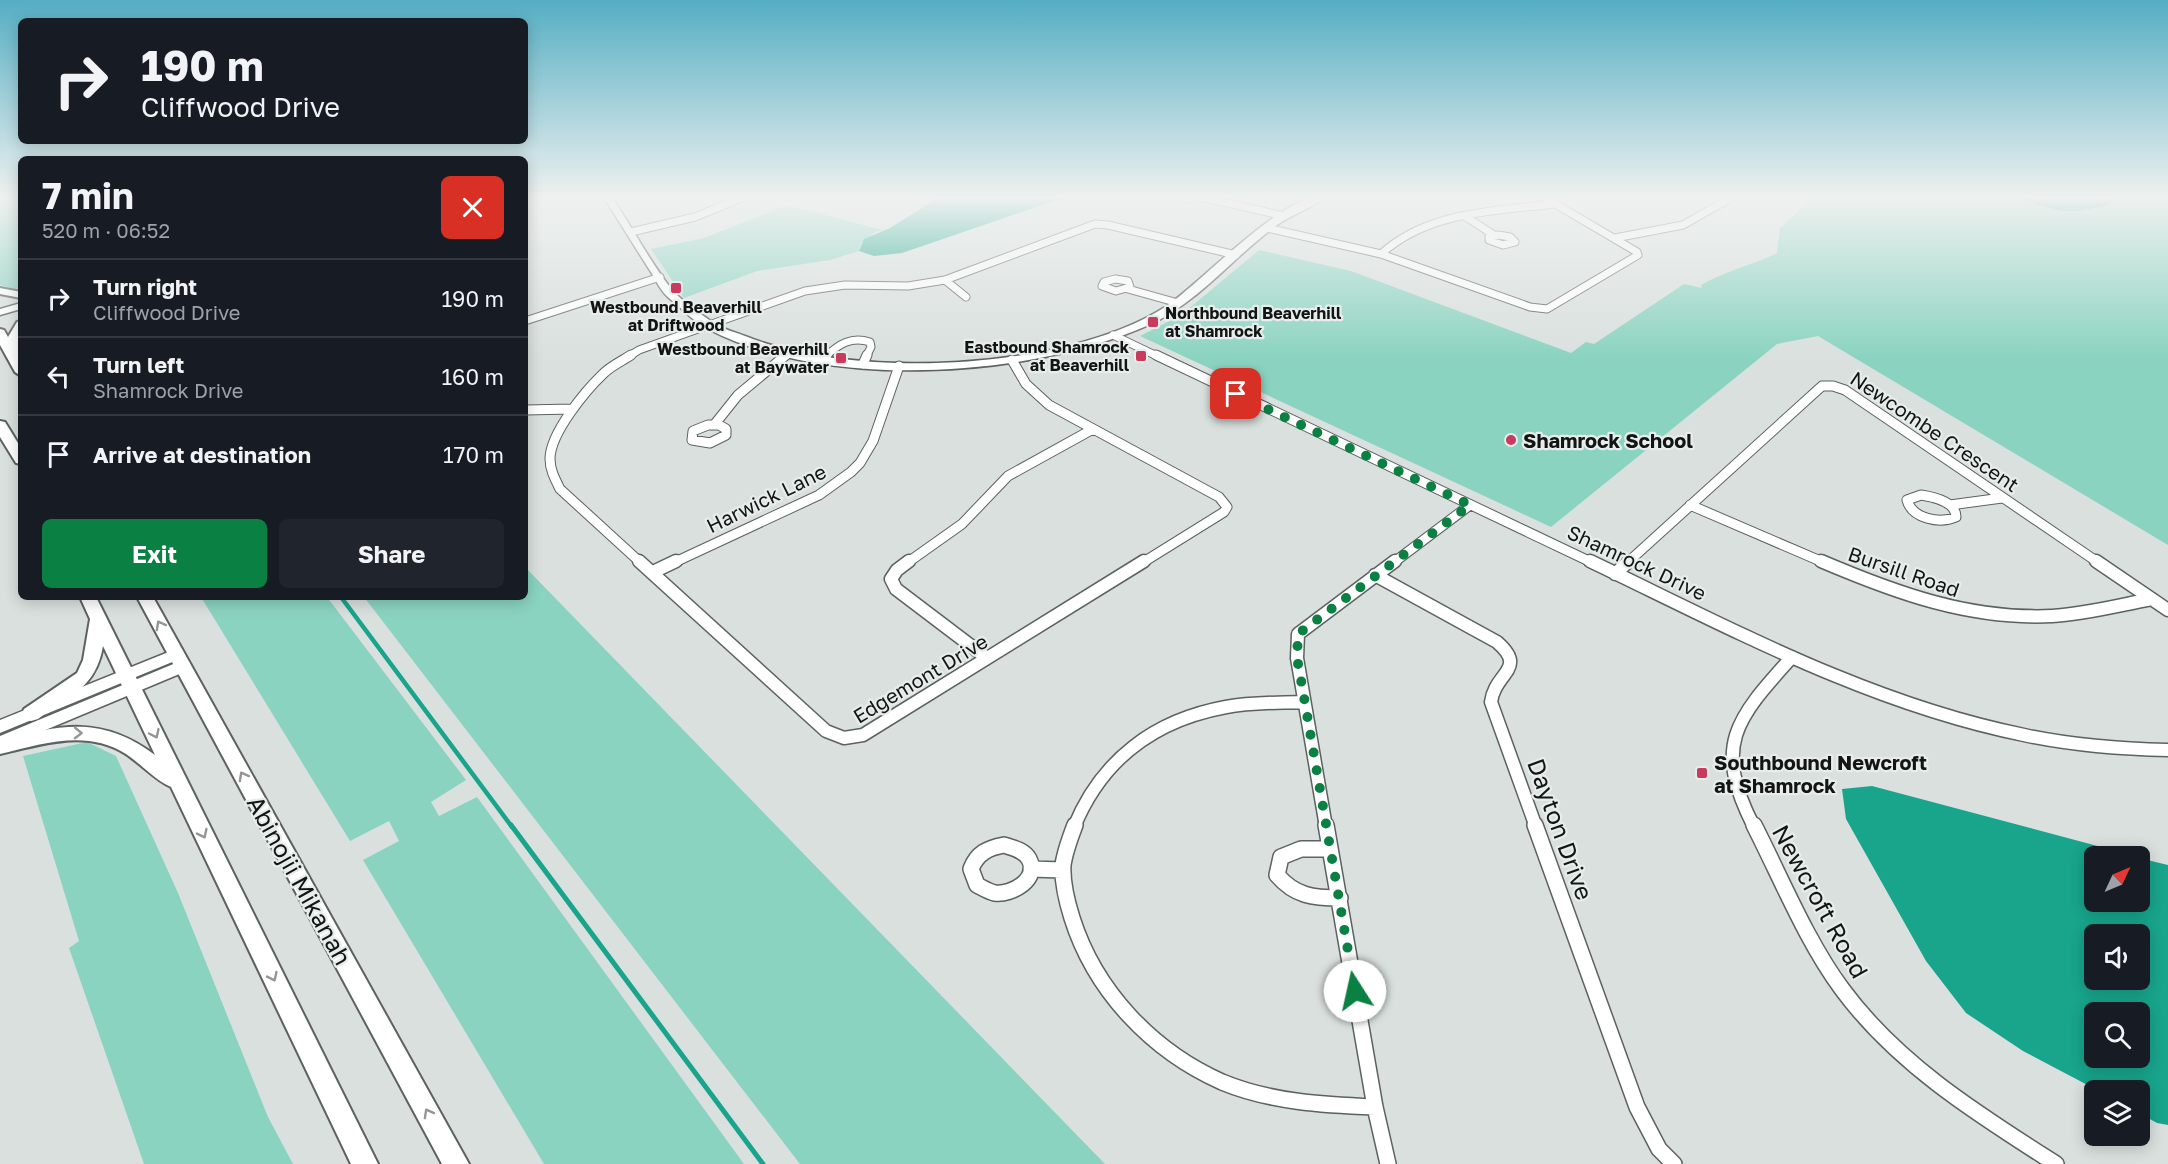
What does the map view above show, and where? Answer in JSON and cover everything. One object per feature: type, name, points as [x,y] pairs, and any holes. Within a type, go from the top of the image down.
[{"type":"main road","points":[[0,291],[18,294]]},
{"type":"main road","points":[[14,359],[17,344],[14,338],[18,331]]},
{"type":"main road","points":[[0,333],[18,366]]},
{"type":"main road","points":[[0,425],[18,455]]},
{"type":"main road","points":[[90,600],[365,1164]]},
{"type":"main road","name":"Abinojii Mikanah","points":[[147,600],[456,1164]]},
{"type":"main road","points":[[31,714],[84,677],[92,660],[99,619]]},
{"type":"main road","points":[[0,745],[57,734],[77,732],[102,734],[121,742],[177,782]]},
{"type":"street","points":[[643,250],[680,306],[707,325],[737,339],[788,354],[822,360],[899,366],[946,366],[1012,360],[1081,345],[1113,335],[1145,323],[1178,303],[1242,250]]},
{"type":"street","name":"Edgemont Drive","points":[[1012,360],[1026,384],[1048,405],[1219,497],[1227,507],[1224,512],[863,735],[848,739],[837,737],[826,731],[560,489],[552,474],[550,457],[553,444],[573,409],[605,372],[620,360],[639,350],[806,291],[845,285],[908,286],[945,280],[1026,250]]},
{"type":"street","name":"Edgemont Drive","points":[[1216,250],[1236,255]]},
{"type":"street","points":[[1365,250],[1530,307],[1547,309],[1638,255],[1635,250]]},
{"type":"street","points":[[1381,254],[1385,250]]},
{"type":"street","points":[[528,320],[660,277]]},
{"type":"street","points":[[945,280],[966,297]]},
{"type":"street","points":[[1128,289],[1178,303]]},
{"type":"street","points":[[0,312],[18,307]]},
{"type":"street","points":[[0,318],[18,312]]},
{"type":"street","name":"Shamrock Drive","points":[[1113,335],[1615,574],[1865,690],[1978,725],[2066,743],[2142,751],[2168,750]]},
{"type":"street","points":[[822,360],[840,344],[848,340],[864,339],[870,342],[871,346],[863,364]]},
{"type":"street","points":[[714,424],[734,397],[788,354]]},
{"type":"street","name":"Harwick Lane","points":[[653,572],[819,495],[842,480],[858,465],[870,448],[899,366]]},
{"type":"street","name":"Newcombe Crescent","points":[[1615,574],[1821,386],[1833,386],[1845,390],[2168,610]]},
{"type":"street","points":[[528,410],[573,409]]},
{"type":"street","points":[[987,658],[896,589],[891,579],[897,570],[962,524],[1008,476],[1093,429]]},
{"type":"street","points":[[1950,505],[2002,498]]},
{"type":"street","points":[[1388,1164],[1375,1107],[1304,702],[1297,658],[1298,634],[1470,505]]},
{"type":"street","name":"Bursill Road","points":[[1690,505],[1868,581],[1911,597],[1958,609],[2006,616],[2053,616],[2152,599]]},
{"type":"street","name":"Dayton Drive","points":[[1374,575],[1497,642],[1509,651],[1513,659],[1512,665],[1493,688],[1491,702],[1637,1107],[1659,1149],[1674,1164]]},
{"type":"street","name":"Newcroft Road","points":[[1792,657],[1750,705],[1735,730],[1731,750],[1731,776],[1740,799],[1822,959],[1857,1007],[1913,1064],[1989,1122],[2056,1164]]},
{"type":"street","points":[[0,727],[179,660]]},
{"type":"street","points":[[0,745],[130,680]]},
{"type":"street","points":[[1304,702],[1240,705],[1196,716],[1159,731],[1124,753],[1093,787],[1074,824],[1062,870],[1078,939],[1093,969],[1112,996],[1142,1028],[1173,1054],[1222,1081],[1268,1096],[1313,1104],[1375,1107]]},
{"type":"street","points":[[1004,845],[1021,850],[1027,855],[1031,869],[1023,885],[1005,894],[985,891],[977,885],[971,869],[979,854],[995,846],[1004,845]]},
{"type":"street","points":[[1329,849],[1300,849],[1281,857],[1277,875],[1288,890],[1306,897],[1340,898]]},
{"type":"street","points":[[1031,869],[1062,870]]},
{"type":"shaded area","points":[[0,250],[18,250],[18,290],[0,285]]},
{"type":"shaded area","points":[[652,250],[859,250],[830,260],[757,271],[684,298]]},
{"type":"shaded area","points":[[859,250],[910,250],[874,256]]},
{"type":"shaded area","points":[[1260,250],[1351,271],[1571,353],[1586,342],[1594,344],[1684,284],[1702,288],[1701,285],[1711,280],[1777,253],[1777,250],[2168,250],[2168,545],[1818,336],[1777,344],[1551,527],[1140,336],[1181,315]]},
{"type":"shaded area","points":[[528,570],[1105,1164],[800,1164],[366,600],[528,600]]},
{"type":"shaded area","points":[[203,600],[329,600],[466,780],[431,802],[439,816],[477,797],[744,1164],[544,1164],[363,860],[399,841],[389,821],[350,841]]},
{"type":"shaded area","points":[[87,742],[116,756],[178,893],[268,1117],[293,1164],[144,1164],[69,948],[79,941],[23,756]]},
{"type":"shaded area","points":[[1872,786],[2097,846],[2084,846],[2084,912],[2150,912],[2150,861],[2168,865],[2168,1125],[2150,1119],[2150,1080],[2084,1080],[2084,1083],[2023,1051],[1966,1013],[1926,961],[1846,819],[1842,789]]},
{"type":"waterway","points":[[343,600],[512,827]]},
{"type":"waterway","points":[[511,825],[763,1164]]},
{"type":"place","name":"Westbound Beaverhill at Driftwood","points":[[676,288]]},
{"type":"place","name":"Northbound Beaverhill at Shamrock","points":[[1153,322]]},
{"type":"place","name":"Eastbound Shamrock at Beaverhill","points":[[1141,356]]},
{"type":"place","name":"Westbound Beaverhill at Baywater","points":[[841,358]]},
{"type":"place","name":"Shamrock School","points":[[1511,440]]},
{"type":"place","name":"Southbound Newcroft at Shamrock","points":[[1702,773]]},
{"type":"route","points":[[1236,394],[1470,505],[1308,624],[1298,634],[1297,658],[1355,991]]}]
